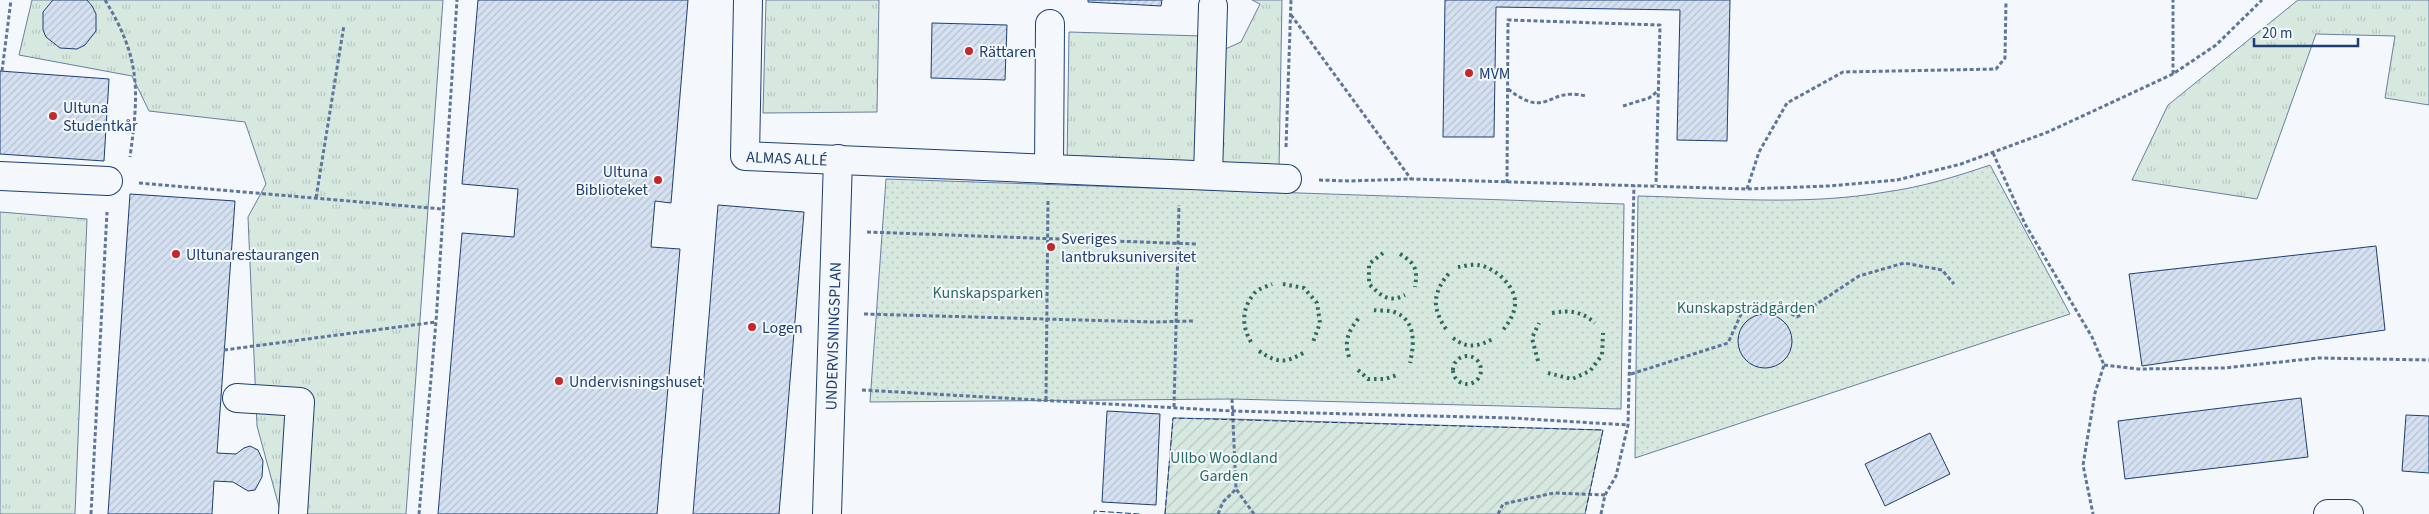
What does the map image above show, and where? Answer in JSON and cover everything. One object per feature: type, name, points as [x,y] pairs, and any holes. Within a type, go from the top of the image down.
[{"type":"street","name":"ALMAS ALLÉ","points":[[748,0],[745,156],[838,158],[1049,169],[1287,178]]},
{"type":"street","points":[[1208,175],[1212,6]]},
{"type":"street","points":[[1049,169],[1050,24]]},
{"type":"street","name":"UNDERVISNINGSPLAN","points":[[827,514],[838,158]]},
{"type":"street","points":[[0,176],[117,182]]},
{"type":"street","points":[[237,398],[300,402],[294,514]]},
{"type":"street","points":[[2328,514],[2349,514]]},
{"type":"path","points":[[2,71],[11,0]]},
{"type":"path","points":[[91,514],[117,182],[136,106],[133,59],[119,23],[105,0]]},
{"type":"path","points":[[420,514],[436,322],[457,0]]},
{"type":"path","points":[[1291,0],[1287,178],[1349,181],[1410,179],[1747,189],[1829,186],[1897,180],[1993,154],[2048,132],[2173,74],[2216,45],[2262,0]]},
{"type":"path","points":[[2173,0],[2173,74]]},
{"type":"path","points":[[1747,189],[1760,152],[1787,103],[1843,72],[1996,69],[2005,58],[2006,1]]},
{"type":"path","points":[[1291,14],[1410,179]]},
{"type":"path","points":[[1507,183],[1508,20],[1660,25],[1656,185]]},
{"type":"path","points":[[316,198],[344,25]]},
{"type":"path","points":[[1507,88],[1533,104],[1541,104],[1558,95],[1574,93],[1586,96]]},
{"type":"path","points":[[1623,106],[1649,98],[1659,90]]},
{"type":"path","points":[[1993,154],[2026,224],[2092,337],[2104,365],[2095,392],[2084,464],[2093,514]]},
{"type":"path","points":[[1046,400],[1049,169]]},
{"type":"path","points":[[1174,407],[1180,174]]},
{"type":"path","points":[[117,182],[442,209]]},
{"type":"path","points":[[1601,514],[1606,495],[1616,476],[1628,425],[1631,374],[1634,185]]},
{"type":"path","points":[[836,231],[1196,244]]},
{"type":"path","points":[[1631,374],[1728,343],[1742,312],[1774,304],[1798,317],[1859,276],[1904,263],[1942,270],[1954,284]]},
{"type":"path","points":[[833,313],[1048,319],[1193,320]]},
{"type":"path","points":[[224,350],[436,322]]},
{"type":"path","points":[[2104,365],[2138,369],[2224,368],[2318,358],[2429,360]]},
{"type":"path","points":[[831,388],[1232,410],[1512,418],[1628,425]]},
{"type":"path","points":[[1232,399],[1236,489],[1254,514]]},
{"type":"path","points":[[1218,514],[1223,502],[1236,489]]},
{"type":"path","points":[[1498,514],[1503,504],[1554,493],[1606,495]]},
{"type":"green space","points":[[32,0],[443,0],[406,514],[281,514],[257,426],[248,217],[266,184],[245,122],[149,111],[132,76],[19,55]]},
{"type":"green space","points":[[766,0],[879,0],[877,112],[763,113]]},
{"type":"green space","points":[[1252,0],[1282,0],[1279,169],[1220,167],[1223,50],[1241,42],[1260,4]]},
{"type":"green space","points":[[2298,0],[2429,0],[2429,105],[2385,98],[2395,36],[2316,34],[2257,199],[2132,180],[2168,105]]},
{"type":"green space","points":[[1069,32],[1202,36],[1196,167],[1067,164]]},
{"type":"green space","name":"Kunskapsträdgården","points":[[1990,165],[2070,314],[1635,458],[1638,196],[1762,200],[1825,199],[1899,190]]},
{"type":"green space","name":"Kunskapsparken","points":[[886,179],[1624,204],[1621,409],[1232,399],[870,402]]},
{"type":"green space","points":[[0,212],[87,219],[75,514],[0,514]]},
{"type":"green space","name":"Ullbo Woodland Garden","points":[[1173,418],[1603,430],[1585,514],[1165,514]]},
{"type":"building","points":[[53,0],[87,0],[92,6],[96,14],[96,31],[85,45],[77,49],[60,48],[46,37],[43,30],[43,12]]},
{"type":"building","name":"Undervisningshuset","points":[[478,0],[688,0],[671,203],[655,201],[651,247],[680,249],[657,514],[438,514],[462,233],[514,237],[518,189],[462,184]]},
{"type":"building","points":[[1088,0],[1162,0],[1161,6],[1088,2]]},
{"type":"building","name":"MVM","points":[[1445,0],[1730,0],[1727,141],[1677,140],[1680,10],[1496,7],[1494,137],[1443,137]]},
{"type":"building","name":"Rättaren","points":[[932,23],[1007,25],[1005,80],[931,78]]},
{"type":"building","name":"Ultuna Studentkår","points":[[0,71],[109,79],[104,161],[0,154]]},
{"type":"building","points":[[130,194],[235,201],[217,453],[236,454],[250,446],[258,450],[263,461],[262,477],[255,490],[248,491],[233,482],[214,481],[212,514],[108,514]]},
{"type":"building","points":[[718,205],[804,212],[779,514],[693,514]]},
{"type":"building","points":[[2376,246],[2385,330],[2142,366],[2129,274]]},
{"type":"building","points":[[1765,314],[1775,316],[1784,322],[1790,331],[1792,341],[1790,351],[1784,360],[1775,366],[1765,368],[1755,366],[1746,360],[1740,351],[1738,341],[1740,331],[1746,322],[1755,316]]},
{"type":"building","points":[[2301,398],[2308,457],[2125,479],[2118,421]]},
{"type":"building","points":[[1107,411],[1160,414],[1156,505],[1102,502]]},
{"type":"building","points":[[2406,415],[2429,416],[2429,473],[2402,471]]},
{"type":"building","points":[[1930,433],[1950,474],[1885,506],[1865,464]]},
{"type":"hedge","points":[[1383,253],[1369,264],[1369,284],[1386,297],[1394,298],[1405,295]]},
{"type":"hedge","points":[[1400,254],[1409,260],[1416,271],[1415,287]]},
{"type":"hedge","points":[[1458,267],[1473,265],[1485,267],[1498,274],[1509,285],[1515,298],[1515,305],[1512,315],[1503,330]]},
{"type":"hedge","points":[[1446,329],[1438,314],[1436,300],[1440,286],[1450,272]]},
{"type":"hedge","points":[[1251,342],[1244,318],[1247,306],[1255,292],[1272,284]]},
{"type":"hedge","points":[[1283,284],[1304,288],[1317,303],[1320,323],[1313,342]]},
{"type":"hedge","points":[[1374,310],[1394,312],[1407,321],[1413,341],[1410,363]]},
{"type":"hedge","points":[[1552,313],[1575,312],[1595,323]]},
{"type":"hedge","points":[[1349,357],[1348,336],[1359,318]]},
{"type":"hedge","points":[[1538,361],[1532,338],[1539,323]]},
{"type":"hedge","points":[[1548,373],[1572,379],[1590,371],[1602,355],[1603,333]]},
{"type":"hedge","points":[[1453,338],[1464,344],[1474,346],[1495,338]]},
{"type":"hedge","points":[[1259,351],[1277,360],[1287,360],[1305,352]]},
{"type":"hedge","points":[[1467,356],[1477,360],[1481,370],[1477,380],[1467,384],[1457,380],[1453,370],[1457,360],[1467,356]]},
{"type":"hedge","points":[[1358,370],[1368,379],[1385,379],[1397,375]]},
{"type":"fence","points":[[1165,514],[1173,418],[1603,430],[1585,514]]},
{"type":"fence","points":[[1094,514],[1094,511],[1140,514]]},
{"type":"place","name":"Rättaren","points":[[969,51]]},
{"type":"place","name":"MVM","points":[[1469,73]]},
{"type":"place","name":"Ultuna Studentkår","points":[[53,116]]},
{"type":"place","name":"Ultuna Biblioteket","points":[[658,180]]},
{"type":"place","name":"Sveriges lantbruksuniversitet","points":[[1051,247]]},
{"type":"place","name":"Ultunarestaurangen","points":[[176,254]]},
{"type":"place","name":"Logen","points":[[752,327]]},
{"type":"place","name":"Undervisningshuset","points":[[559,381]]}]
